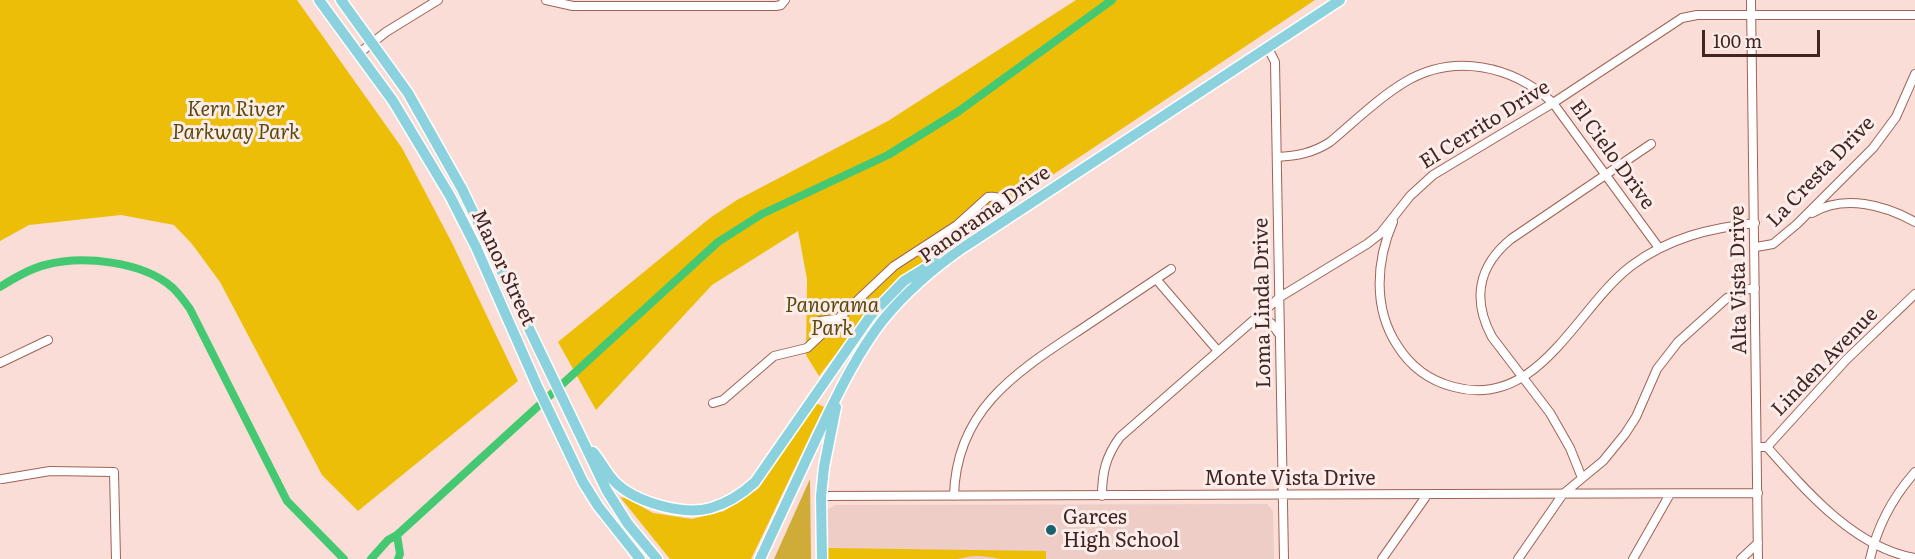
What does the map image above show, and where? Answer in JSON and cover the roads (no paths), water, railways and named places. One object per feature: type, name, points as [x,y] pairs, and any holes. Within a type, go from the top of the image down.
[{"type":"main road","name":"Manor Street","points":[[319,0],[393,100],[450,196],[476,247],[538,388],[583,482],[598,506],[640,559]]},
{"type":"main road","name":"Manor Street","points":[[341,0],[408,93],[462,189],[607,491],[628,524],[657,559]]},
{"type":"main road","name":"Panorama Drive","points":[[760,559],[838,392],[856,359],[884,320],[911,290],[952,255],[1340,0]]},
{"type":"main road","points":[[585,444],[615,482],[637,498],[678,509],[692,510],[709,508],[736,497],[755,482],[871,315],[896,287],[1011,216]]},
{"type":"main road","points":[[822,559],[821,496],[838,392]]},
{"type":"street","points":[[358,54],[438,0]]},
{"type":"street","points":[[546,0],[573,6],[776,6],[785,1]]},
{"type":"street","name":"Alta Vista Drive","points":[[1751,0],[1758,559]]},
{"type":"street","name":"El Cerrito Drive","points":[[1102,496],[1102,479],[1107,458],[1120,437],[1280,297],[1367,244],[1384,229],[1410,196],[1433,175],[1553,102],[1682,18],[1697,15],[1915,15]]},
{"type":"street","name":"Loma Linda Drive","points":[[1268,48],[1275,62],[1284,559]]},
{"type":"street","name":"El Cielo Drive","points":[[1277,157],[1296,156],[1319,149],[1394,89],[1422,74],[1438,69],[1469,65],[1501,71],[1530,84],[1553,102],[1659,248]]},
{"type":"street","name":"La Cresta Drive","points":[[1755,247],[1773,244],[1797,224],[1874,148],[1904,102],[1915,74]]},
{"type":"street","points":[[1582,478],[1559,428],[1486,326],[1480,297],[1483,278],[1493,256],[1511,238],[1651,144]]},
{"type":"street","points":[[713,403],[723,400],[774,356],[807,348],[835,319],[894,266],[957,225],[988,197],[999,197],[1003,200],[1011,216]]},
{"type":"street","points":[[1797,224],[1810,214],[1828,206],[1852,203],[1880,208],[1915,222]]},
{"type":"street","points":[[1399,212],[1382,253],[1380,285],[1386,322],[1402,353],[1416,368],[1433,380],[1459,389],[1493,389],[1523,378],[1548,358],[1619,276],[1659,248],[1695,233],[1755,223]]},
{"type":"street","points":[[954,496],[957,463],[964,441],[977,418],[1002,387],[1033,361],[1171,269]]},
{"type":"street","points":[[1156,279],[1218,351]]},
{"type":"street","points":[[1518,559],[1563,494],[1603,461],[1625,434],[1657,369],[1678,342],[1727,298],[1744,290],[1755,288]]},
{"type":"street","name":"Linden Avenue","points":[[1767,447],[1846,360],[1915,294]]},
{"type":"street","points":[[820,321],[835,319]]},
{"type":"street","points":[[1250,323],[1262,320],[1271,322],[1280,336]]},
{"type":"street","points":[[0,363],[48,340]]},
{"type":"street","points":[[1758,447],[1767,447],[1810,494],[1873,544],[1894,553],[1915,558]]},
{"type":"street","points":[[1,479],[50,471],[114,472],[116,559]]},
{"type":"street","points":[[1870,559],[1873,544],[1890,506],[1915,472]]},
{"type":"street","name":"Monte Vista Drive","points":[[821,496],[1758,493]]},
{"type":"street","points":[[1633,559],[1671,494]]},
{"type":"street","points":[[1382,559],[1427,495]]},
{"type":"street","points":[[1741,559],[1758,543]]},
{"type":"waterway","points":[[371,559],[388,540],[397,535],[718,242],[762,214],[888,155],[959,111],[1112,0]]},
{"type":"waterway","points":[[0,287],[39,267],[60,262],[94,261],[129,266],[146,272],[173,288],[190,309],[287,501],[344,559]]},
{"type":"waterway","points":[[397,535],[400,554],[398,559]]},
{"type":"place","name":"Garces High School","points":[[1051,530]]},
{"type":"park label","name":"Kern River Parkway Park","points":[[236,122]]},
{"type":"park label","name":"Panorama Park","points":[[832,318]]}]
